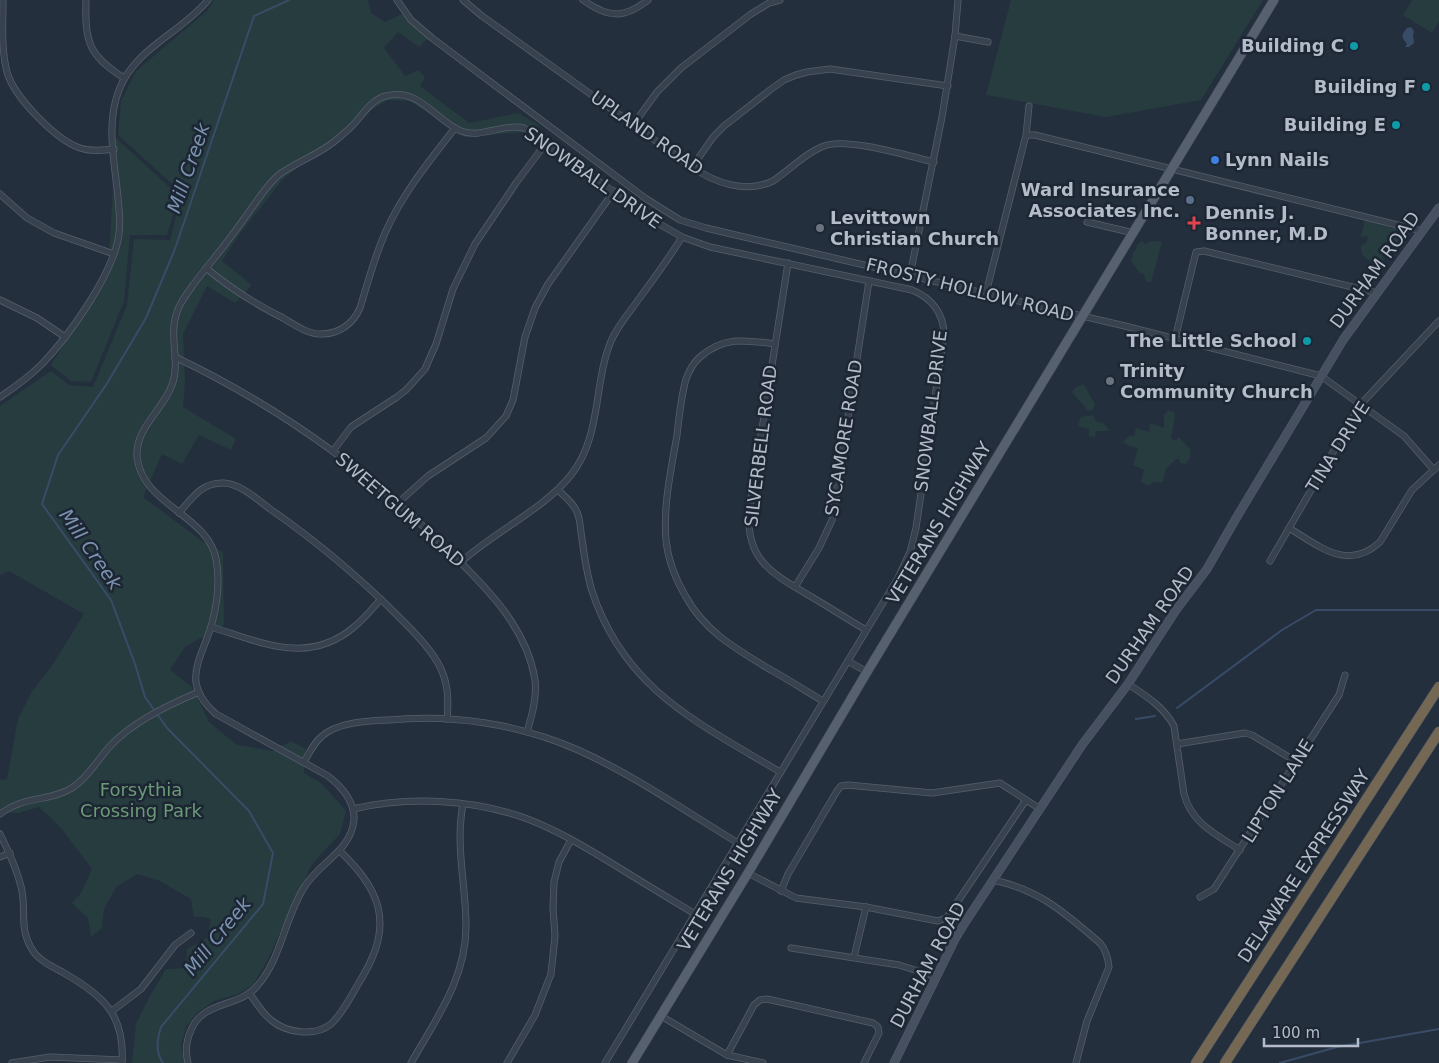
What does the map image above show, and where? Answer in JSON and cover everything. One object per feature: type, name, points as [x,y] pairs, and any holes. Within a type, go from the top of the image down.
[{"type":"highway","name":"DELAWARE EXPRESSWAY","points":[[1196,1063],[1439,687]]},
{"type":"highway","points":[[1225,1063],[1439,732]]},
{"type":"main road","name":"VETERANS HIGHWAY","points":[[632,1063],[1274,0]]},
{"type":"main road","name":"DURHAM ROAD","points":[[894,1063],[955,939],[1082,745],[1128,684],[1176,610],[1207,570],[1343,340],[1439,208]]},
{"type":"street","points":[[3,0],[5,62],[9,78],[22,101],[58,135],[71,144],[88,150],[114,149]]},
{"type":"street","points":[[86,0],[86,25],[89,42],[102,63],[124,78]]},
{"type":"street","points":[[0,397],[42,364],[65,337],[103,278],[114,254],[119,233],[119,210],[113,117],[119,90],[124,78],[138,60],[192,18],[208,0]]},
{"type":"street","name":"FROSTY HOLLOW ROAD","points":[[397,0],[412,20],[432,38],[667,214],[684,222],[986,293],[1321,376],[1404,436],[1434,470]]},
{"type":"street","name":"UPLAND ROAD","points":[[463,0],[482,16],[692,167],[705,176],[716,180],[753,187],[774,182],[816,150],[831,144],[858,145],[934,162]]},
{"type":"street","points":[[583,0],[596,10],[617,14],[632,11],[648,0]]},
{"type":"street","points":[[633,125],[666,81],[751,14],[769,2],[780,0]]},
{"type":"street","points":[[910,275],[948,86],[958,0]]},
{"type":"street","points":[[955,36],[988,42]]},
{"type":"street","points":[[692,167],[714,136],[724,126],[784,80],[796,75],[830,69],[948,86]]},
{"type":"street","name":"SNOWBALL DRIVE","points":[[199,692],[196,668],[211,627],[216,597],[216,559],[208,540],[198,529],[144,480],[137,454],[140,438],[144,430],[172,386],[176,369],[173,330],[176,313],[206,268],[279,174],[310,158],[335,141],[378,99],[396,95],[412,97],[430,107],[455,128],[468,133],[478,133],[502,127],[516,126],[524,128],[656,222],[682,237],[710,247],[912,290],[925,297],[939,313],[943,323],[944,335],[916,528],[910,552],[898,578],[605,1063]]},
{"type":"street","points":[[986,293],[1026,136],[1029,106]]},
{"type":"street","points":[[206,268],[242,295],[303,329],[320,334],[344,328],[354,319],[360,308],[386,231],[394,214],[455,128]]},
{"type":"street","points":[[1026,136],[1040,136],[1422,231]]},
{"type":"street","points":[[333,451],[351,427],[397,397],[425,369],[436,344],[453,288],[465,261],[484,229],[546,142]]},
{"type":"street","points":[[398,504],[428,476],[486,438],[506,416],[513,400],[525,337],[535,308],[548,284],[614,192]]},
{"type":"street","points":[[0,194],[38,225],[54,233],[114,254]]},
{"type":"street","points":[[1087,222],[1134,233]]},
{"type":"street","points":[[461,562],[485,542],[558,490],[580,462],[589,442],[603,369],[615,333],[682,237]]},
{"type":"street","points":[[1175,339],[1196,252],[1204,251],[1376,293]]},
{"type":"street","name":"SILVERBELL ROAD","points":[[788,263],[774,344],[749,525],[753,547],[764,565],[778,577],[866,630]]},
{"type":"street","name":"SYCAMORE ROAD","points":[[795,587],[819,548],[832,520],[869,281]]},
{"type":"street","points":[[0,300],[37,318],[65,337]]},
{"type":"street","name":"TINA DRIVE","points":[[1270,561],[1362,404],[1439,321]]},
{"type":"street","points":[[774,344],[738,340],[723,343],[711,348],[699,358],[689,372],[684,388],[670,477],[666,510],[666,541],[676,577],[686,597],[703,621],[720,638],[823,701]]},
{"type":"street","name":"SWEETGUM ROAD","points":[[175,358],[233,387],[333,451],[398,504],[461,562],[497,601],[528,657],[535,681],[536,694],[527,732]]},
{"type":"street","points":[[1289,528],[1338,555],[1353,556],[1362,554],[1373,549],[1380,542],[1412,490],[1439,466]]},
{"type":"street","points":[[179,513],[195,494],[206,486],[225,483],[232,484],[256,498],[296,527],[342,564],[412,630],[437,662],[446,681],[448,693],[447,718]]},
{"type":"street","points":[[558,490],[576,510],[591,588],[608,628],[630,663],[653,688],[678,710],[780,772]]},
{"type":"street","points":[[211,627],[276,647],[295,650],[306,649],[331,642],[343,636],[360,622],[381,599]]},
{"type":"street","points":[[848,661],[867,672]]},
{"type":"street","name":"LIPTON LANE","points":[[1200,897],[1214,890],[1339,694],[1345,675]]},
{"type":"street","points":[[1128,684],[1158,704],[1174,726],[1184,794],[1191,812],[1202,824],[1240,850]]},
{"type":"street","points":[[0,814],[11,806],[23,801],[59,794],[73,787],[113,743],[136,724],[199,692],[204,701],[216,714],[304,762],[338,784],[345,791],[352,809],[354,822],[351,834],[340,851],[314,874],[303,888],[270,968],[256,988],[231,1002],[206,1011],[197,1018],[186,1042],[188,1063]]},
{"type":"street","points":[[304,762],[321,736],[335,728],[381,720],[447,718],[474,721],[527,732],[570,747],[612,767],[738,843]]},
{"type":"street","points":[[1177,744],[1245,733],[1252,735],[1296,762]]},
{"type":"street","points":[[781,891],[788,874],[836,791],[842,786],[932,793],[1000,783],[1040,809]]},
{"type":"street","points":[[748,873],[796,898],[866,907],[938,921],[946,918],[1026,800]]},
{"type":"street","points":[[352,809],[373,805],[420,801],[482,806],[526,819],[571,840],[695,914]]},
{"type":"street","points":[[411,1063],[449,997],[461,966],[464,952],[466,909],[459,847],[459,826],[463,804]]},
{"type":"street","points":[[0,834],[10,853],[22,890],[25,935],[34,952],[50,966],[88,989],[102,1000],[112,1011],[121,1031],[122,1062],[50,1057],[12,1063]]},
{"type":"street","points":[[508,1063],[535,1015],[551,974],[555,936],[552,901],[554,882],[559,862],[571,840]]},
{"type":"street","points":[[249,993],[271,1020],[286,1029],[303,1032],[318,1030],[330,1024],[348,1002],[365,974],[378,943],[380,919],[371,888],[340,851]]},
{"type":"street","points":[[0,857],[10,853]]},
{"type":"street","points":[[993,880],[1018,886],[1050,902],[1100,943],[1104,949],[1108,959],[1108,967],[1087,1021],[1076,1063]]},
{"type":"street","points":[[854,957],[866,907]]},
{"type":"street","points":[[112,1011],[141,989],[175,945],[191,933]]},
{"type":"street","points":[[791,948],[899,965],[937,976]]},
{"type":"street","points":[[727,1056],[754,1005],[760,1000],[767,999],[874,1024],[878,1027],[879,1033],[864,1063]]},
{"type":"street","points":[[661,1016],[727,1056],[763,1063]]},
{"type":"green space","name":"Forsythia Crossing Park","points":[[214,0],[368,0],[371,13],[385,22],[402,14],[428,38],[419,47],[398,32],[384,48],[405,76],[419,70],[425,78],[420,86],[469,123],[518,113],[539,125],[537,131],[465,137],[410,101],[388,100],[373,109],[283,179],[239,235],[222,261],[252,285],[235,303],[207,286],[183,334],[185,383],[183,407],[236,439],[231,450],[199,435],[182,464],[162,454],[143,497],[202,541],[223,552],[224,625],[185,647],[170,670],[192,687],[209,722],[237,745],[274,751],[291,741],[306,749],[304,773],[321,783],[346,811],[340,834],[312,864],[268,959],[253,985],[238,994],[214,1001],[197,1013],[186,1027],[181,1046],[185,1063],[132,1063],[136,1024],[151,994],[166,969],[186,968],[187,949],[207,938],[211,919],[194,917],[191,899],[158,880],[137,874],[116,887],[104,909],[102,928],[91,937],[88,918],[72,903],[81,893],[92,869],[61,828],[39,807],[18,813],[0,812],[0,780],[7,779],[18,719],[31,693],[53,664],[84,614],[9,571],[0,575],[0,406],[51,371],[69,385],[93,387],[127,305],[134,239],[170,240],[182,193],[118,135],[121,101],[136,71],[207,11]]},
{"type":"green space","points":[[1011,0],[1263,0],[1201,100],[1106,117],[986,95]]},
{"type":"green space","points":[[1412,0],[1439,0],[1439,21],[1432,33],[1403,15]]},
{"type":"green space","points":[[116,138],[179,196],[167,235],[130,235],[124,301],[91,382],[71,381],[51,365],[108,273]]},
{"type":"green space","points":[[1365,219],[1387,225],[1391,228],[1404,229],[1403,238],[1394,245],[1390,245],[1391,252],[1384,253],[1384,262],[1377,264],[1362,253],[1361,246],[1367,242],[1368,236],[1361,237]]},
{"type":"green space","points":[[1142,241],[1145,244],[1152,241],[1162,242],[1151,282],[1147,282],[1143,273],[1140,274],[1131,260],[1133,253],[1137,249],[1136,246]]},
{"type":"green space","points":[[1084,384],[1095,405],[1092,410],[1088,411],[1072,392],[1076,387]]},
{"type":"green space","points":[[1168,411],[1174,412],[1175,418],[1171,438],[1175,441],[1179,437],[1191,450],[1190,458],[1186,464],[1181,463],[1178,458],[1166,468],[1163,482],[1153,482],[1149,486],[1141,482],[1144,470],[1133,465],[1138,448],[1123,442],[1129,436],[1134,436],[1136,428],[1149,432],[1150,423],[1164,428],[1164,415]]},
{"type":"green space","points":[[1093,415],[1096,421],[1103,423],[1109,429],[1107,431],[1096,431],[1095,437],[1089,436],[1089,429],[1078,426],[1081,417]]},
{"type":"water","points":[[1411,27],[1414,31],[1414,43],[1409,47],[1405,47],[1407,44],[1403,34],[1407,28]]},
{"type":"waterway","name":"Mill Creek","points":[[163,1063],[158,1045],[161,1027],[263,904],[273,853],[249,811],[167,728],[145,697],[111,600],[42,504],[58,455],[106,385],[146,318],[175,249],[254,16],[289,0]]},
{"type":"waterway","points":[[1177,708],[1282,630],[1316,610],[1439,610]]},
{"type":"waterway","points":[[1136,719],[1155,716]]},
{"type":"waterway","points":[[1280,1063],[1337,1047],[1439,1029]]},
{"type":"place","name":"Building C","points":[[1354,46]]},
{"type":"place","name":"Building F","points":[[1426,87]]},
{"type":"place","name":"Building E","points":[[1396,125]]},
{"type":"place","name":"Lynn Nails","points":[[1215,160]]},
{"type":"place","name":"Ward Insurance Associates Inc.","points":[[1190,200]]},
{"type":"place","name":"Dennis J. Bonner, M.D","points":[[1194,223]]},
{"type":"place","name":"Levittown Christian Church","points":[[820,228]]},
{"type":"place","name":"The Little School","points":[[1307,341]]},
{"type":"place","name":"Trinity Community Church","points":[[1110,381]]}]
